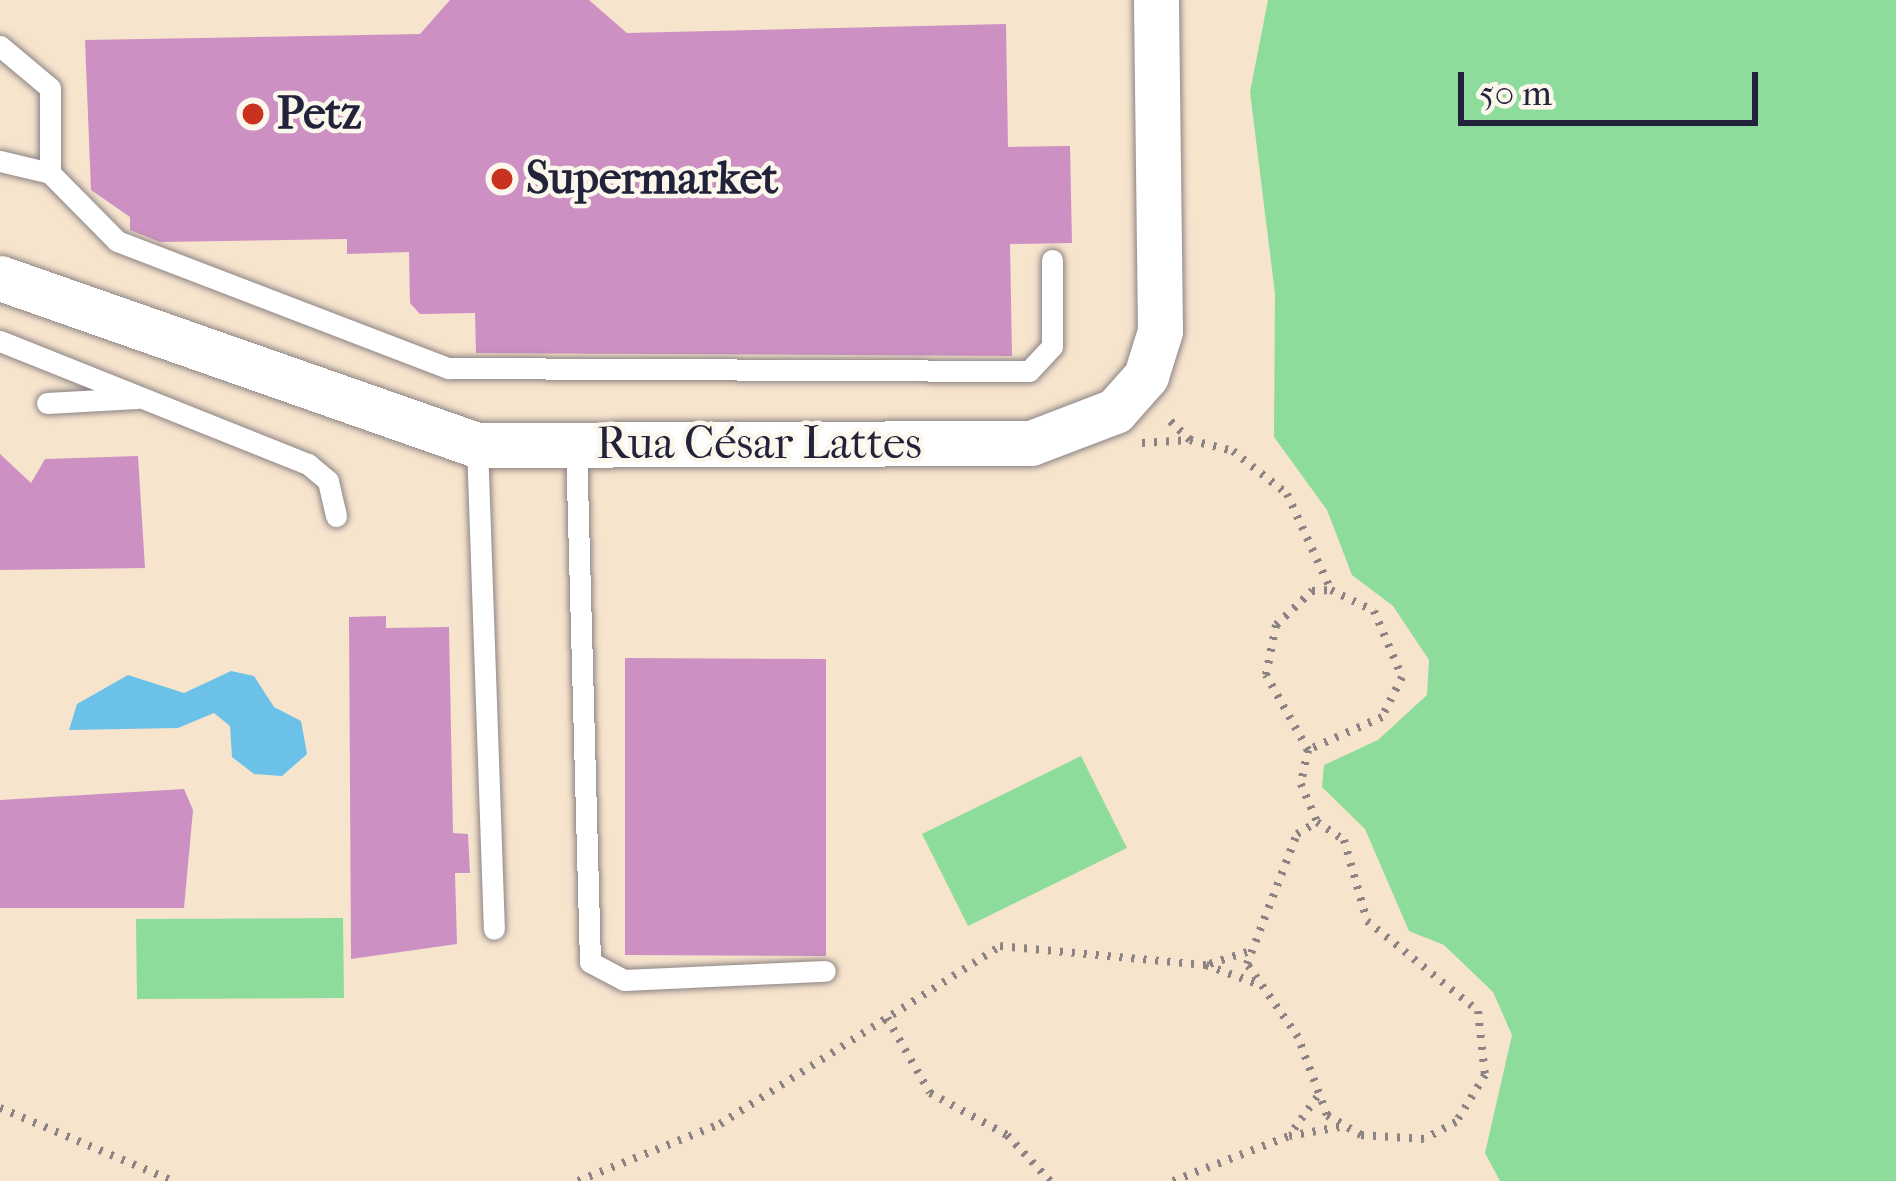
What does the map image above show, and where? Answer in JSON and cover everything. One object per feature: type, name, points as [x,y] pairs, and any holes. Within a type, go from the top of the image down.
[{"type":"street","name":"Rua César Lattes","points":[[0,278],[477,446],[1031,443],[1115,411],[1146,376],[1160,331],[1156,0]]},
{"type":"lane","points":[[0,46],[50,88],[50,173]]},
{"type":"lane","points":[[0,160],[50,173],[117,241],[448,368],[1029,370],[1052,346],[1052,260]]},
{"type":"lane","points":[[0,340],[33,363],[150,397],[308,464],[328,481],[336,516]]},
{"type":"lane","points":[[47,403],[150,397]]},
{"type":"lane","points":[[576,445],[590,962],[624,980],[825,971]]},
{"type":"lane","points":[[477,446],[494,929]]},
{"type":"path","points":[[1157,408],[1190,440]]},
{"type":"path","points":[[1128,444],[1190,440],[1233,451],[1287,494],[1331,590],[1383,622],[1402,676],[1382,717],[1308,750]]},
{"type":"path","points":[[1173,1181],[1289,1136],[1340,1127],[1409,1142],[1441,1132],[1469,1105],[1490,1055],[1469,994],[1367,921],[1345,840],[1317,822],[1301,784],[1308,750],[1266,675],[1276,625],[1312,591],[1331,590]]},
{"type":"path","points":[[1317,822],[1297,834],[1247,952],[1258,985],[1298,1037],[1317,1096],[1340,1127]]},
{"type":"path","points":[[578,1181],[720,1124],[1000,946],[1206,965],[1258,985]]},
{"type":"path","points":[[1206,965],[1247,952]]},
{"type":"path","points":[[887,1018],[930,1093],[1007,1135],[1050,1181]]},
{"type":"path","points":[[1289,1136],[1317,1096]]},
{"type":"path","points":[[0,1108],[172,1181]]},
{"type":"green space","points":[[1268,0],[1896,0],[1896,1181],[1500,1181],[1485,1153],[1512,1035],[1493,992],[1444,945],[1409,931],[1365,829],[1322,787],[1324,765],[1378,740],[1427,695],[1429,660],[1393,606],[1352,575],[1327,510],[1274,437],[1275,294],[1250,92]]},
{"type":"green space","points":[[1081,756],[1127,848],[968,926],[922,834]]},
{"type":"green space","points":[[343,918],[344,998],[137,999],[136,919]]},
{"type":"water","points":[[231,671],[254,676],[274,707],[301,721],[307,754],[282,776],[254,774],[232,757],[230,726],[214,713],[178,728],[69,730],[77,704],[128,675],[184,693]]},
{"type":"building","name":"Supermarket","points":[[450,0],[589,0],[627,33],[1006,24],[1008,147],[1070,146],[1072,243],[1010,244],[1012,356],[476,353],[475,313],[420,314],[410,303],[409,252],[347,254],[347,239],[160,242],[130,230],[130,217],[91,190],[85,40],[420,34]]},
{"type":"building","points":[[0,454],[31,483],[45,459],[138,456],[145,568],[0,570]]},
{"type":"building","points":[[386,616],[386,628],[449,627],[453,833],[468,834],[470,873],[455,873],[457,944],[351,959],[349,617]]},
{"type":"building","points":[[625,658],[826,659],[826,956],[625,955]]},
{"type":"building","points":[[184,789],[193,810],[184,908],[0,908],[0,800]]},
{"type":"place","name":"Petz","points":[[253,114]]},
{"type":"place","name":"Supermarket","points":[[502,179]]}]
